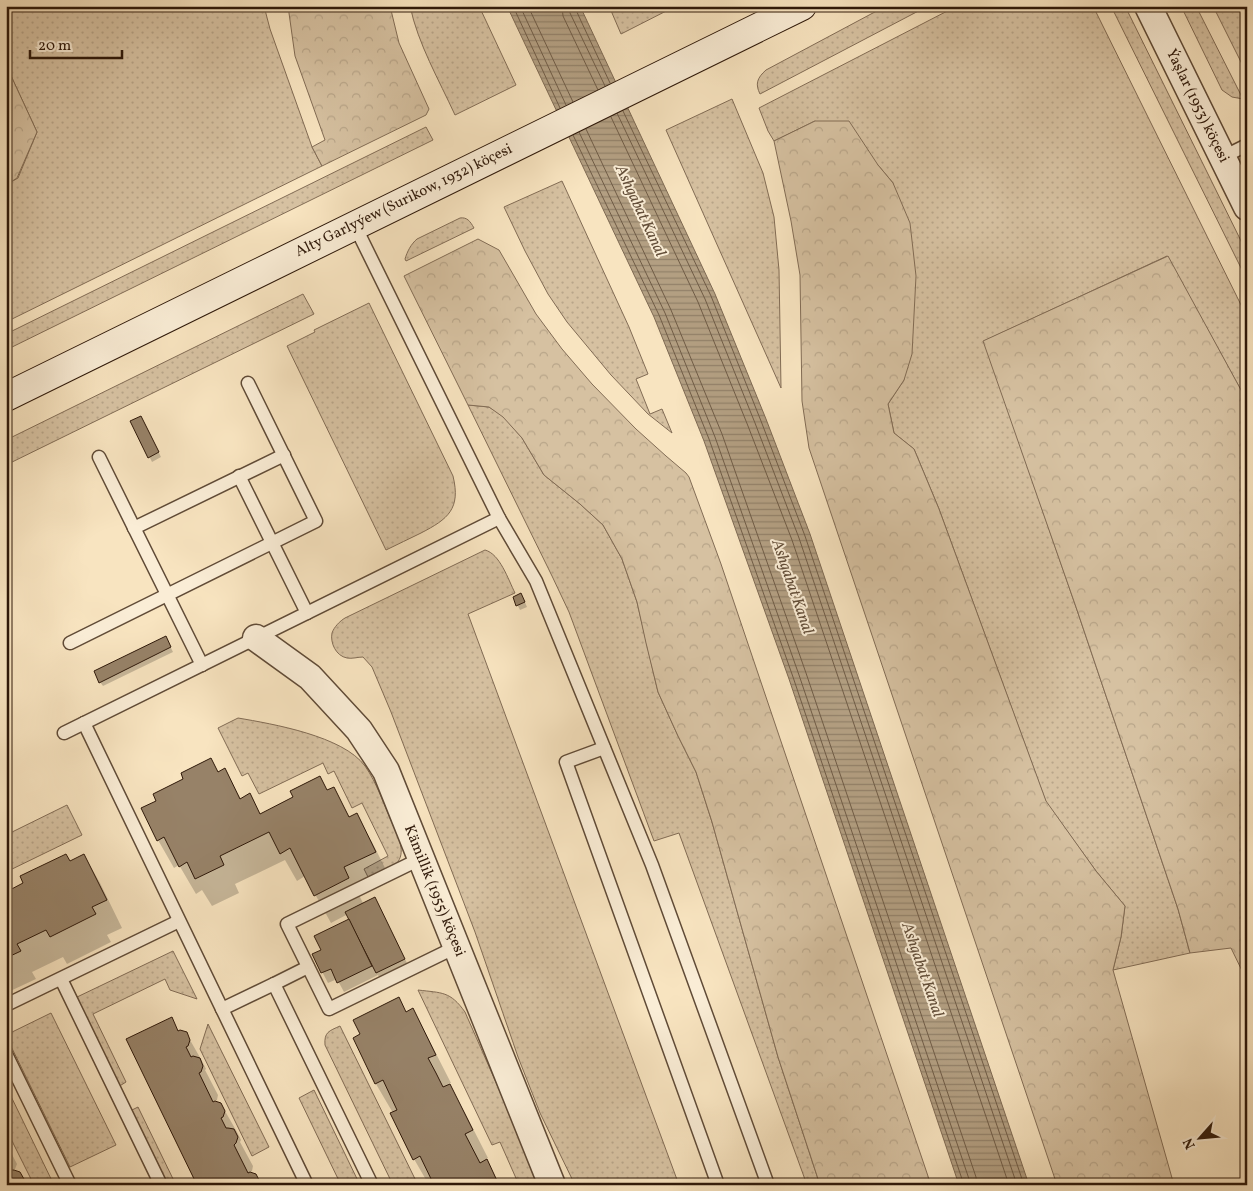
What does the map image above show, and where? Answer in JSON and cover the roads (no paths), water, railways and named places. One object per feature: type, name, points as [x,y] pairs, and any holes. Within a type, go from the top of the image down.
[{"type":"street","name":"Alty Garlyýew (Surikow, 1932) köçesi","points":[[6,397],[802,6]]},
{"type":"street","name":"Ýaşlar (1953) köçesi","points":[[1148,6],[1247,207]]},
{"type":"street","name":"Kämillik (1955) köçesi","points":[[256,638],[310,676],[359,730],[386,771],[552,1185]]},
{"type":"lane","points":[[1222,157],[1247,145]]},
{"type":"lane","points":[[355,226],[499,518],[536,580],[652,865],[768,1185]]},
{"type":"lane","points":[[70,643],[316,522],[248,383]]},
{"type":"lane","points":[[134,528],[284,455]]},
{"type":"lane","points":[[99,457],[202,665]]},
{"type":"lane","points":[[239,476],[306,613]]},
{"type":"lane","points":[[64,733],[499,518]]},
{"type":"lane","points":[[84,723],[307,1185]]},
{"type":"lane","points":[[604,748],[566,762],[718,1185]]},
{"type":"lane","points":[[422,858],[287,924],[329,1009],[456,947]]},
{"type":"lane","points":[[6,1005],[179,921]]},
{"type":"lane","points":[[222,1009],[308,967]]},
{"type":"lane","points":[[61,979],[162,1185]]},
{"type":"lane","points":[[274,984],[372,1185]]},
{"type":"lane","points":[[6,1054],[70,1185]]},
{"type":"water","name":"Ashgabat Kanal","points":[[507,6],[580,6],[715,294],[810,534],[1029,1185],[959,1185],[789,679],[704,441],[654,317]]}]
